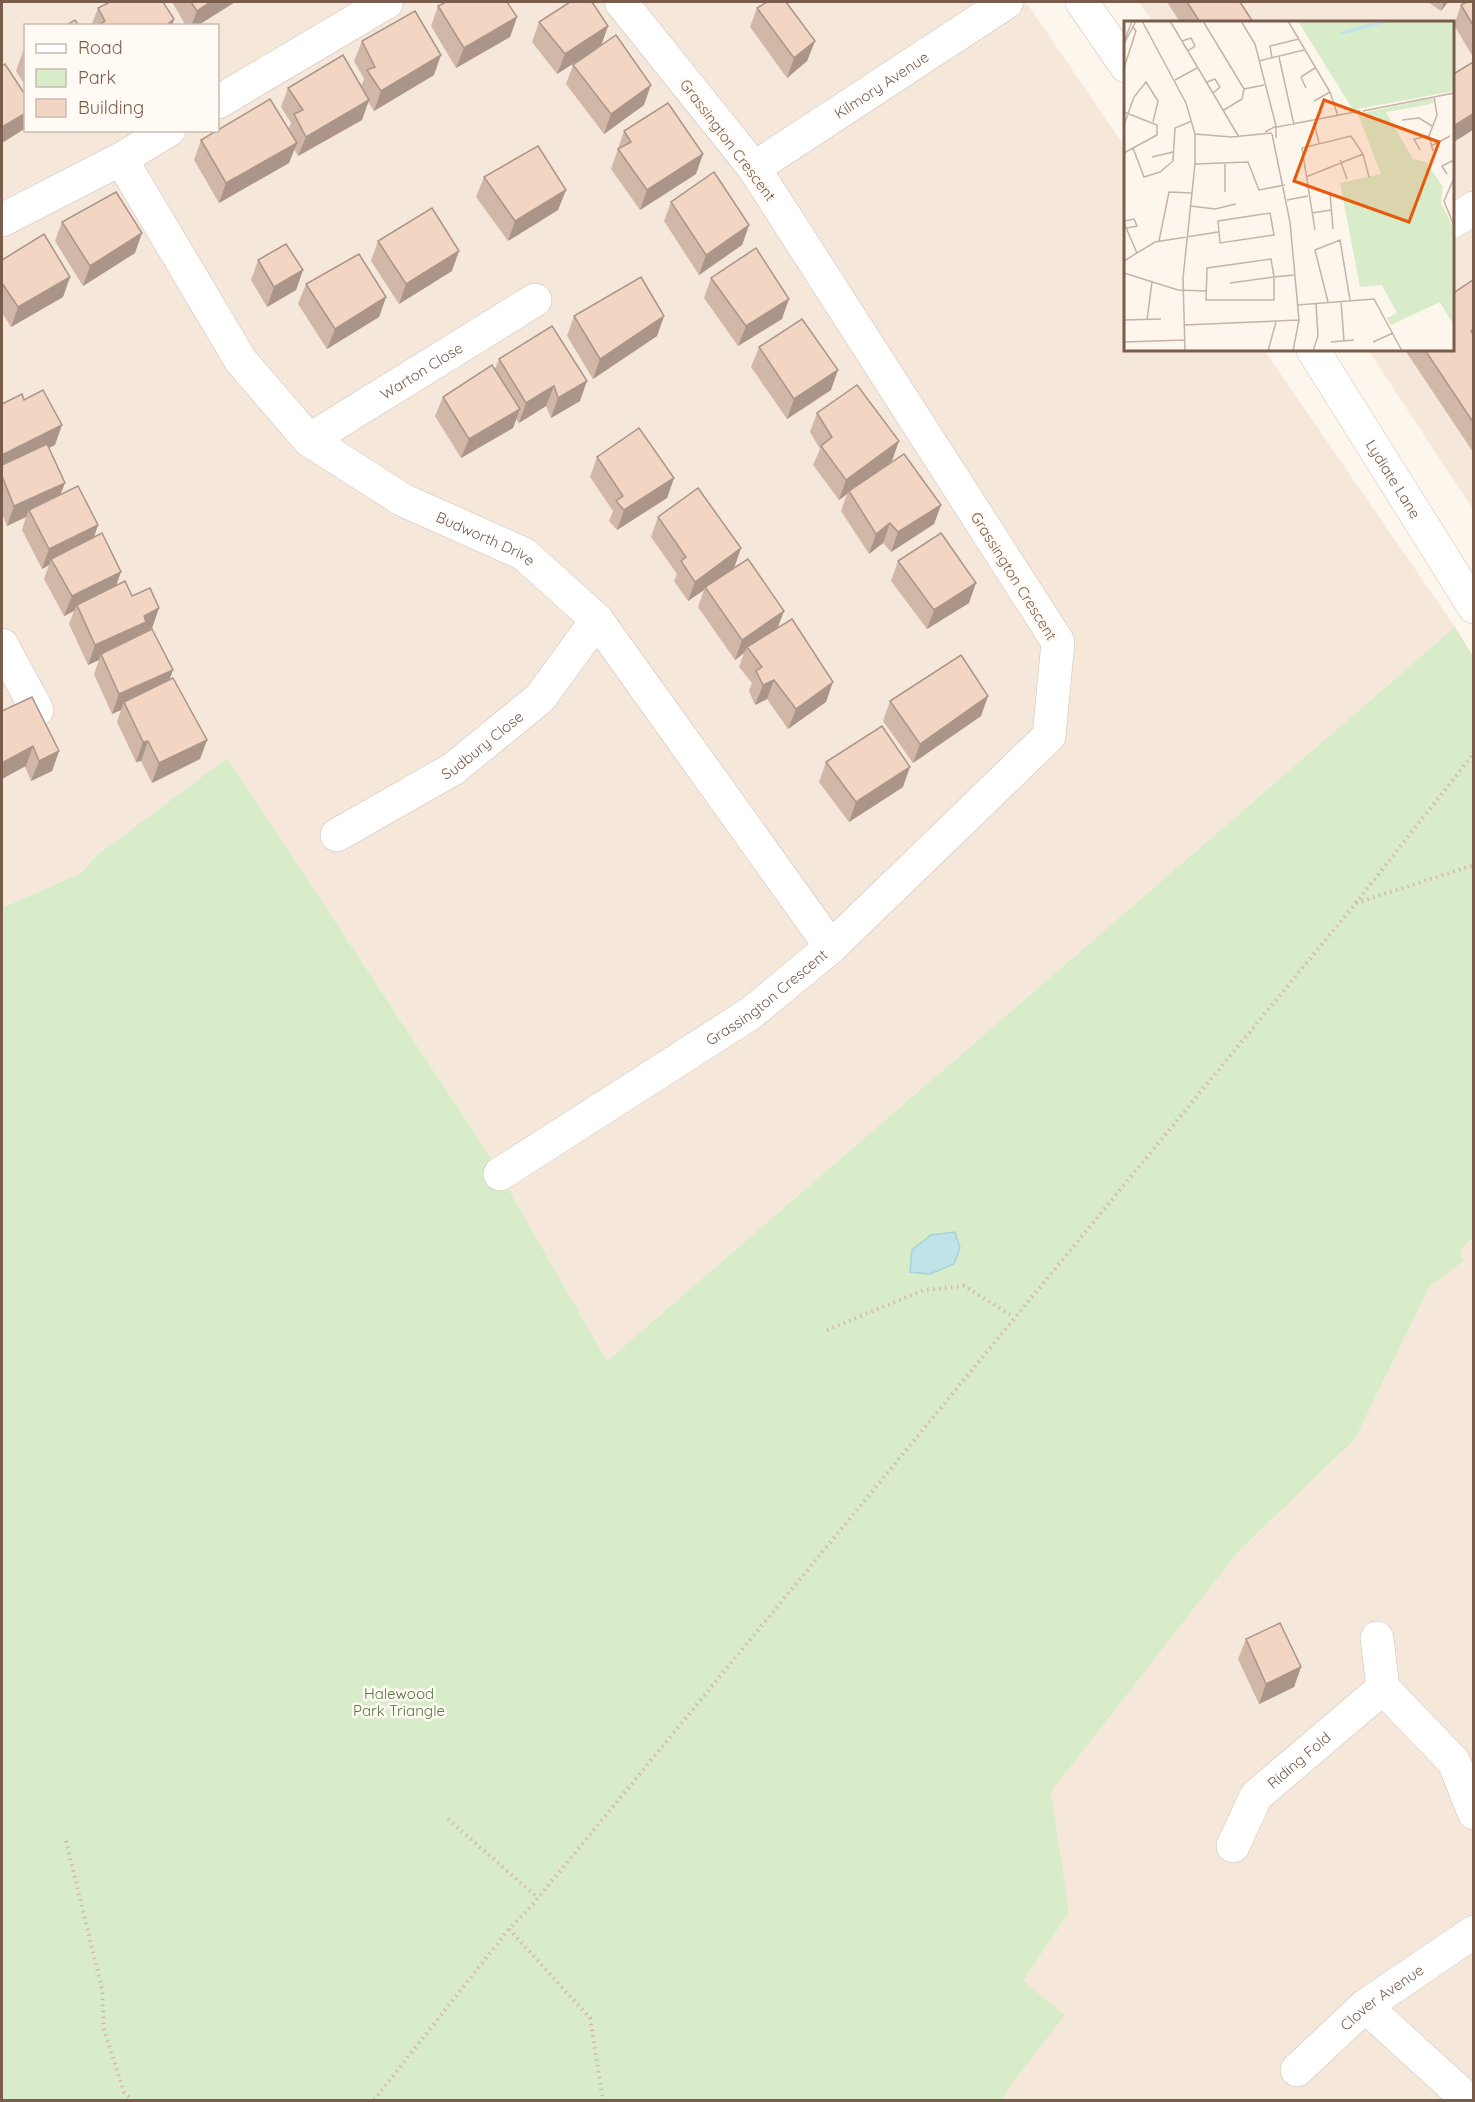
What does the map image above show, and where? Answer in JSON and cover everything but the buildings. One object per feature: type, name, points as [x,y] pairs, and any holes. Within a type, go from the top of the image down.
[{"type":"street","points":[[219,101],[387,2]]},
{"type":"street","name":"Grassington Crescent","points":[[500,1174],[751,1013],[831,947],[1049,736],[1058,642],[754,168],[621,2]]},
{"type":"street","name":"Kilmory Avenue","points":[[754,168],[1007,2]]},
{"type":"street","points":[[1083,2],[1124,64]]},
{"type":"street","points":[[2,220],[121,159],[166,132]]},
{"type":"street","name":"Budworth Drive","points":[[121,159],[241,361],[309,440],[403,500],[524,554],[597,620],[831,947]]},
{"type":"street","points":[[1454,221],[1473,208]]},
{"type":"street","name":"Warton Close","points":[[309,440],[535,300]]},
{"type":"street","name":"Lydiate Lane","points":[[1314,351],[1473,607]]},
{"type":"street","name":"Sudbury Close","points":[[337,835],[453,769],[540,698],[597,620]]},
{"type":"street","points":[[2,645],[37,710]]},
{"type":"street","points":[[1377,1638],[1383,1688],[1454,1762],[1473,1813]]},
{"type":"street","name":"Riding Fold","points":[[1233,1846],[1256,1796],[1383,1688]]},
{"type":"street","name":"Clover Avenue","points":[[1297,2070],[1365,2006],[1473,1932]]},
{"type":"street","points":[[1365,2006],[1468,2100]]},
{"type":"path","points":[[374,2100],[509,1929],[538,1899],[1355,904],[1473,753]]},
{"type":"path","points":[[1355,904],[1473,865]]},
{"type":"path","points":[[827,1330],[924,1290],[964,1287],[1014,1317]]},
{"type":"path","points":[[448,1819],[538,1899]]},
{"type":"path","points":[[66,1842],[102,1989],[104,2030],[124,2092],[133,2100]]},
{"type":"path","points":[[509,1929],[590,2018],[603,2100]]},
{"type":"shaded area","points":[[2,2],[1026,2],[1124,146],[1124,351],[1265,351],[1455,627],[607,1361],[486,1150],[227,758],[97,855],[81,873],[2,908]]},
{"type":"shaded area","points":[[1139,2],[1473,2],[1473,509],[1369,351],[1454,351],[1454,21],[1152,21]]},
{"type":"shaded area","points":[[1473,1238],[1473,2100],[1002,2100],[1016,2078],[1023,1981],[1068,1912],[1051,1792],[1238,1552],[1355,1439],[1430,1286],[1464,1261],[1460,1251]]},
{"type":"green space","name":"Halewood Park Triangle","points":[[1455,627],[1474,658],[1473,1238],[1460,1251],[1464,1261],[1430,1286],[1355,1439],[1238,1552],[1051,1792],[1069,1912],[1023,1981],[1065,2015],[1016,2078],[1002,2100],[2,2100],[2,908],[81,873],[97,855],[227,758],[486,1150],[607,1361]]},
{"type":"water","points":[[955,1232],[960,1248],[954,1264],[930,1274],[910,1272],[912,1250],[931,1235]]}]
